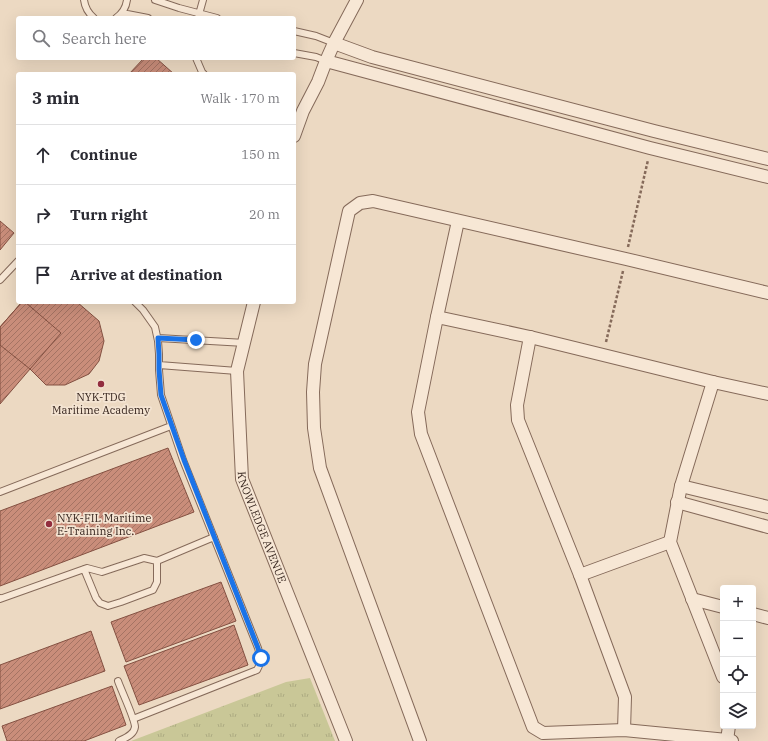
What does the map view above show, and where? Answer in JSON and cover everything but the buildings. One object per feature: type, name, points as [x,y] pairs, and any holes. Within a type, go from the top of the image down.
[{"type":"street","points":[[296,130],[302,111],[318,82],[334,43],[357,0]]},
{"type":"street","points":[[334,43],[372,57],[654,131],[768,159]]},
{"type":"street","points":[[326,61],[650,148],[768,177]]},
{"type":"street","points":[[420,741],[320,468],[314,428],[313,392],[315,364],[349,211],[360,203],[373,201],[768,292]]},
{"type":"street","points":[[458,221],[418,412],[421,434],[533,727],[543,733],[624,730],[729,740],[729,729]]},
{"type":"street","name":"KNOWLEDGE AVENUE","points":[[254,304],[237,371],[242,479],[346,741]]},
{"type":"street","points":[[437,317],[530,337],[768,394]]},
{"type":"street","points":[[530,337],[517,405],[518,420],[580,575],[626,697],[624,730]]},
{"type":"street","points":[[713,382],[681,486],[670,542],[720,669]]},
{"type":"street","points":[[681,486],[768,507]]},
{"type":"street","points":[[677,502],[768,527]]},
{"type":"street","points":[[580,575],[670,542]]},
{"type":"street","points":[[692,599],[720,606]]},
{"type":"street","points":[[756,615],[768,618]]},
{"type":"lane","points":[[84,0],[86,8],[92,16]]},
{"type":"lane","points":[[118,16],[125,8],[127,0]]},
{"type":"lane","points":[[155,0],[198,16],[203,0]]},
{"type":"lane","points":[[122,13],[138,16]]},
{"type":"lane","points":[[296,31],[316,36],[334,43]]},
{"type":"lane","points":[[296,54],[316,57],[326,61]]},
{"type":"lane","points":[[197,60],[202,72]]},
{"type":"lane","points":[[0,280],[16,263]]},
{"type":"lane","points":[[133,719],[257,670],[261,658],[171,426],[161,395],[158,338],[154,327],[143,310],[137,304]]},
{"type":"lane","points":[[158,338],[244,343]]},
{"type":"lane","points":[[159,365],[237,371]]},
{"type":"lane","points":[[0,492],[171,426]]},
{"type":"lane","points":[[0,598],[87,568],[102,572],[144,558],[157,561],[214,537]]},
{"type":"lane","points":[[84,569],[96,598],[100,603],[108,606],[152,590],[157,582],[157,561]]},
{"type":"lane","points":[[118,681],[135,727],[133,732],[128,737],[119,741]]},
{"type":"path","points":[[603,354],[626,259],[650,148]]},
{"type":"green space","points":[[310,678],[335,741],[131,741],[286,682]]},
{"type":"place","name":"NYK-TDG Maritime Academy","points":[[101,384]]},
{"type":"place","name":"NYK-FIL Maritime E-Training Inc.","points":[[49,524]]},
{"type":"route","points":[[196,340],[158,338],[161,395],[184,460],[261,658]]}]
